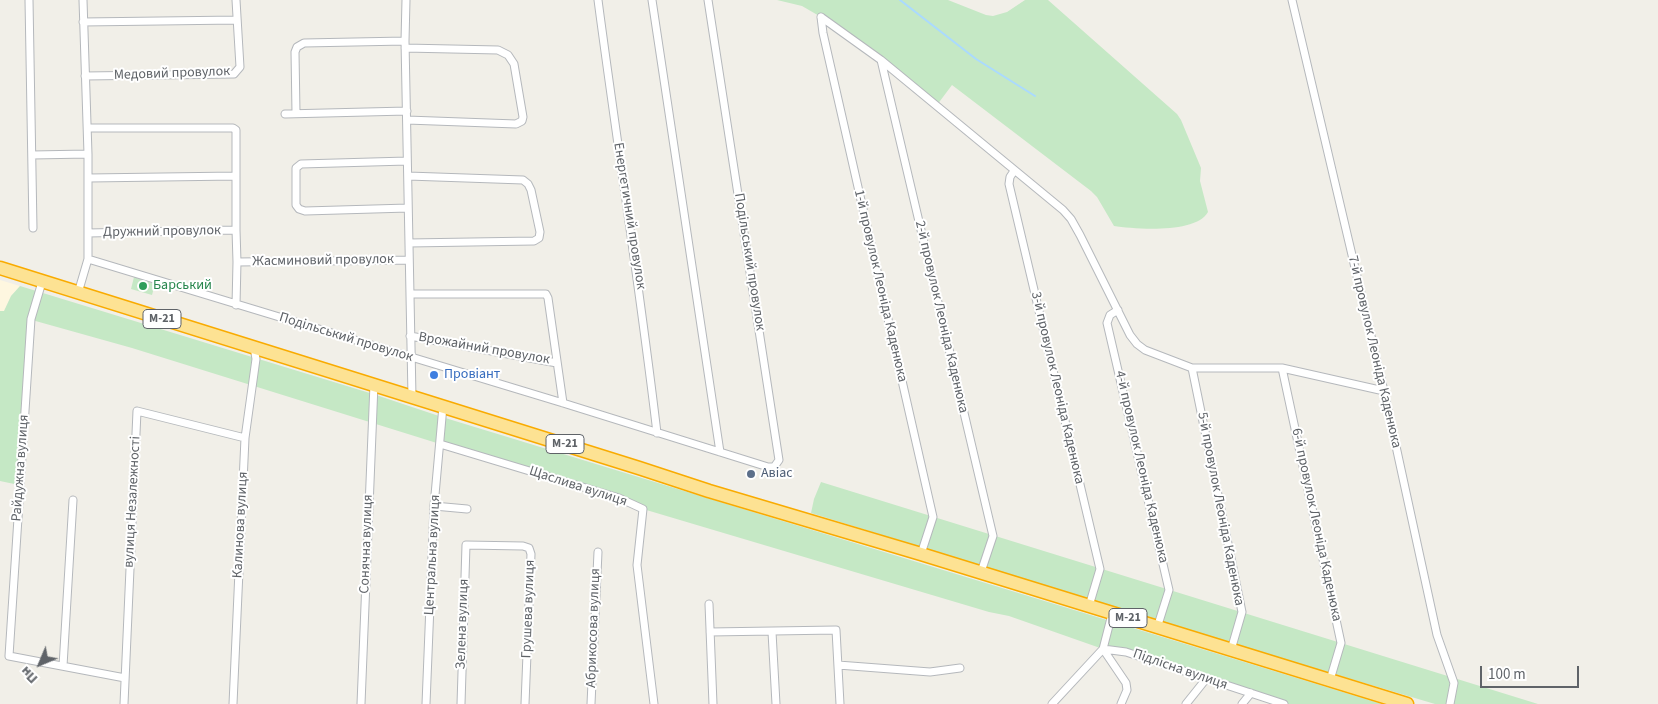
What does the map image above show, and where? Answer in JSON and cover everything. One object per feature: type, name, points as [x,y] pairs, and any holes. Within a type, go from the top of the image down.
[{"type":"highway","name":"М-21","points":[[0,268],[374,384],[718,494],[982,572],[1157,628],[1407,704]]},
{"type":"street","points":[[29,0],[33,228]]},
{"type":"street","points":[[78,292],[88,259],[89,178],[83,0]]},
{"type":"street","name":"Медовий провулок","points":[[85,76],[234,74],[240,67],[236,0]]},
{"type":"street","points":[[406,0],[406,111],[412,397]]},
{"type":"street","name":"Енергетичний провулок","points":[[598,0],[642,303],[657,432]]},
{"type":"street","points":[[652,0],[720,452]]},
{"type":"street","name":"Подільський провулок","points":[[88,259],[768,467],[776,465],[779,460],[708,0]]},
{"type":"street","name":"7-й провулок Леоніда Каденюка","points":[[1292,0],[1384,391],[1437,635],[1454,683],[1450,704]]},
{"type":"street","name":"1-й провулок Леоніда Каденюка","points":[[881,60],[821,17],[861,204],[913,423],[933,517],[921,554]]},
{"type":"street","points":[[84,22],[237,20]]},
{"type":"street","points":[[296,113],[295,52],[297,47],[304,43],[405,44],[498,50],[508,55],[514,64],[523,117],[520,124],[407,120]]},
{"type":"street","points":[[881,60],[1063,210],[1071,219],[1130,335],[1141,347],[1192,368],[1282,368],[1384,391]]},
{"type":"street","name":"2-й провулок Леоніда Каденюка","points":[[881,60],[993,536],[982,572]]},
{"type":"street","points":[[285,114],[406,111]]},
{"type":"street","points":[[88,128],[233,128],[236,130],[236,304]]},
{"type":"street","points":[[32,155],[88,154]]},
{"type":"street","points":[[407,161],[301,164],[296,168],[296,205],[304,211],[408,208]]},
{"type":"street","name":"3-й провулок Леоніда Каденюка","points":[[1014,171],[1010,177],[1009,184],[1100,569],[1089,606]]},
{"type":"street","points":[[89,178],[236,176]]},
{"type":"street","points":[[408,176],[524,180],[532,190],[540,232],[539,238],[534,241],[409,242]]},
{"type":"street","name":"Дружний провулок","points":[[88,233],[236,230]]},
{"type":"street","name":"Жасминовий провулок","points":[[237,262],[409,260]]},
{"type":"street","name":"Райдужна вулиця","points":[[42,282],[31,319],[8,656],[63,666]]},
{"type":"street","name":"Врожайний провулок","points":[[410,294],[546,294],[563,403]]},
{"type":"street","name":"4-й провулок Леоніда Каденюка","points":[[1118,310],[1110,315],[1107,323],[1170,590],[1157,628]]},
{"type":"street","name":"Врожайний провулок","points":[[410,336],[557,362]]},
{"type":"street","name":"Калинова вулиця","points":[[233,704],[245,438],[256,359],[254,347]]},
{"type":"street","name":"5-й провулок Леоніда Каденюка","points":[[1192,368],[1242,612],[1231,650]]},
{"type":"street","name":"6-й провулок Леоніда Каденюка","points":[[1282,368],[1341,643],[1330,680]]},
{"type":"street","name":"Сонячна вулиця","points":[[361,704],[374,384]]},
{"type":"street","name":"Центральна вулиця","points":[[426,704],[434,506],[443,406]]},
{"type":"street","name":"вулиця Незалежності","points":[[124,704],[137,411],[245,438]]},
{"type":"street","name":"Щаслива вулиця","points":[[440,444],[619,498],[643,509],[637,565],[654,704]]},
{"type":"street","points":[[73,500],[63,666],[125,678]]},
{"type":"street","points":[[434,506],[467,509]]},
{"type":"street","name":"Зелена вулиця","points":[[461,704],[466,545]]},
{"type":"street","name":"Грушева вулиця","points":[[466,545],[523,546],[529,548],[531,554],[525,704]]},
{"type":"street","name":"Абрикосова вулиця","points":[[591,704],[598,552]]},
{"type":"street","points":[[709,604],[713,704]]},
{"type":"street","points":[[1052,704],[1103,649],[1112,614]]},
{"type":"street","points":[[710,632],[836,630],[840,704]]},
{"type":"street","points":[[772,632],[776,704]]},
{"type":"street","points":[[1103,649],[1126,683],[1127,690],[1121,704]]},
{"type":"street","name":"Підлісна вулиця","points":[[1103,649],[1126,652],[1284,704]]},
{"type":"street","points":[[838,665],[930,672],[960,668]]},
{"type":"street","points":[[1186,704],[1206,679]]},
{"type":"street","points":[[1242,704],[1251,693]]},
{"type":"shaded area","points":[[0,280],[20,286],[11,296],[4,312],[0,311]]},
{"type":"green space","points":[[777,0],[948,0],[993,16],[1007,12],[1025,0],[1048,0],[1177,114],[1201,168],[1200,181],[1208,212],[1201,219],[1179,227],[1150,229],[1114,226],[1097,197],[1091,191],[952,85],[937,105],[821,17],[802,6]]},
{"type":"green space","name":"Барський","points":[[134,277],[155,284],[152,295],[131,289]]},
{"type":"green space","points":[[20,286],[1382,704],[1284,704],[1103,649],[1009,616],[989,612],[643,509],[132,348],[32,320],[19,485],[0,481],[0,311],[4,311],[11,296]]},
{"type":"green space","points":[[821,482],[1538,704],[1435,704],[1233,644],[811,513]]},
{"type":"waterway","points":[[900,0],[976,59],[1035,96]]},
{"type":"place","name":"Барський","points":[[143,286]]},
{"type":"place","name":"Провіант","points":[[434,375]]},
{"type":"place","name":"Авіас","points":[[751,474]]}]
